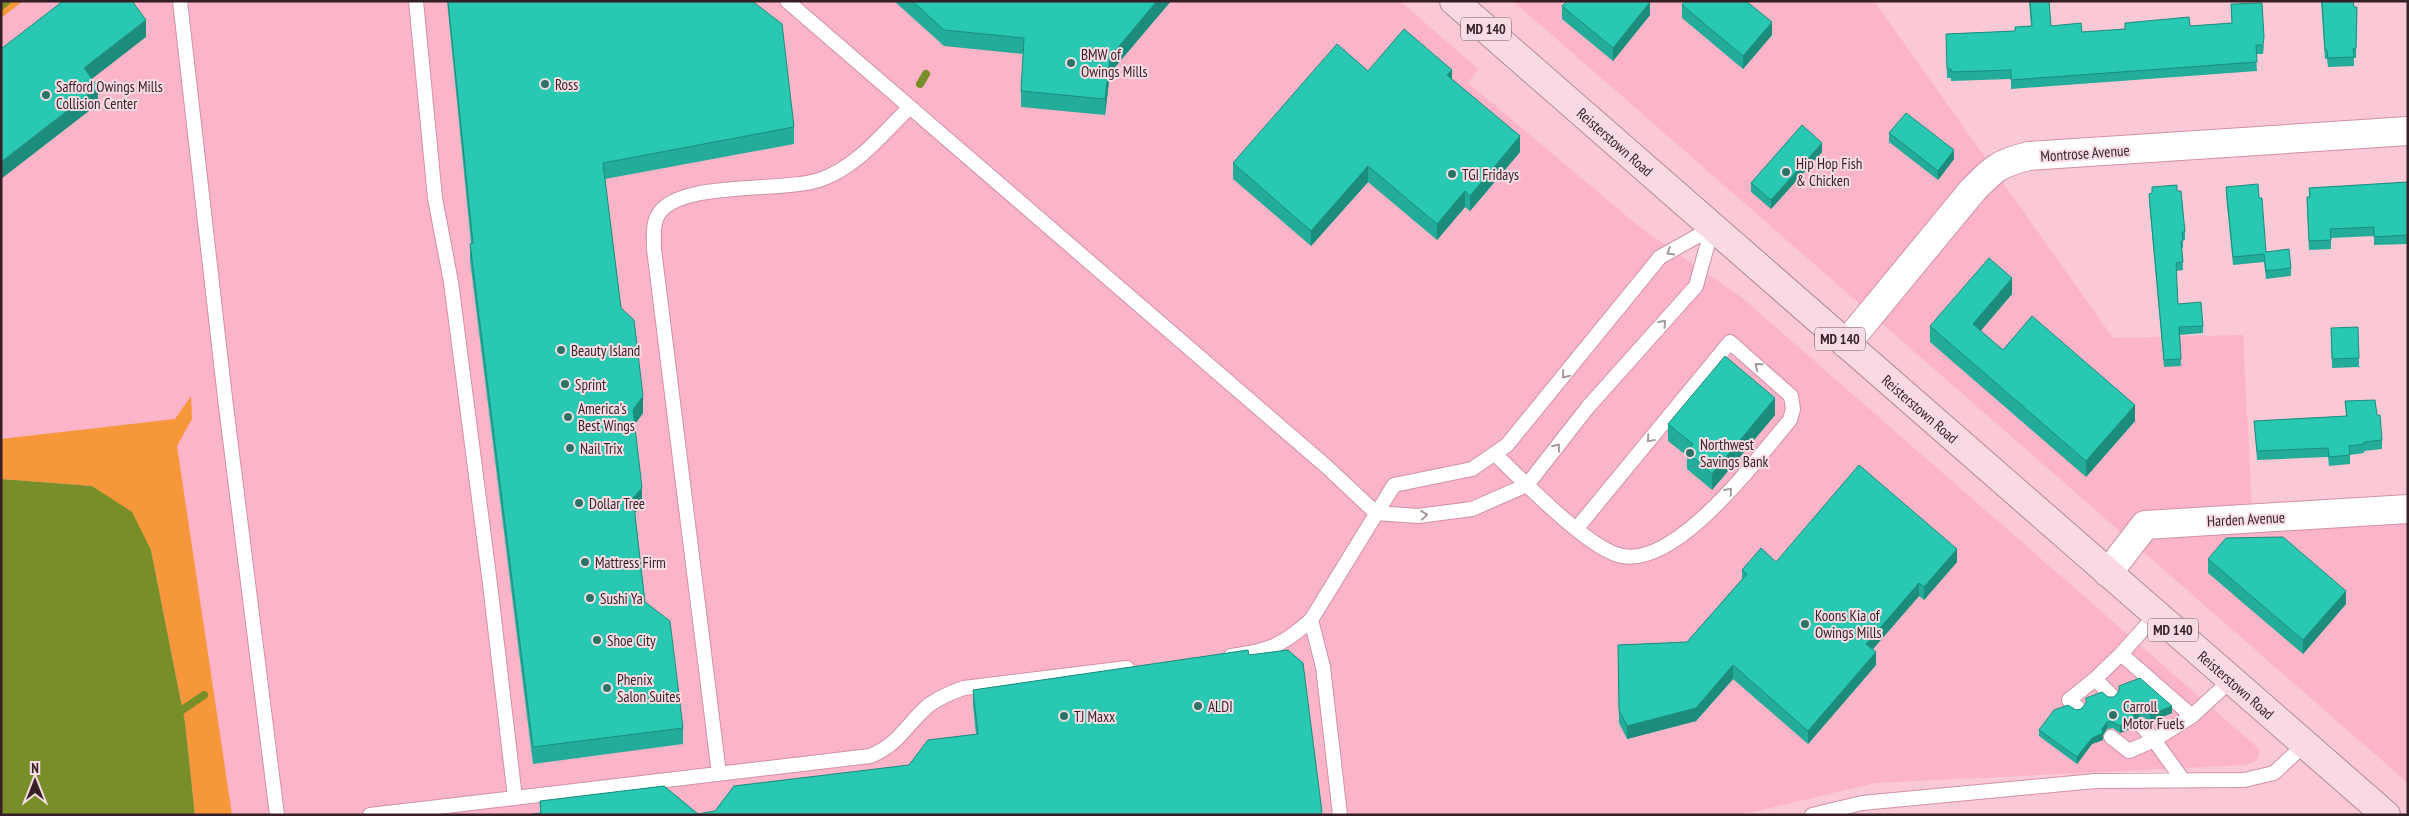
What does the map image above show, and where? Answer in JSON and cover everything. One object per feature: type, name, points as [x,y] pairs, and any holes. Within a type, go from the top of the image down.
[{"type":"main road","name":"Reisterstown Road","points":[[1454,1],[2386,815]]},
{"type":"street","name":"Montrose Avenue","points":[[1846,344],[1972,191],[1992,170],[2006,162],[2029,156],[2408,132]]},
{"type":"street","name":"Harden Avenue","points":[[2108,572],[2146,526],[2408,509]]},
{"type":"lane","points":[[180,1],[277,815]]},
{"type":"lane","points":[[416,1],[435,198],[456,316],[490,584],[514,798]]},
{"type":"lane","points":[[787,1],[1327,467],[1376,513],[1418,516],[1472,509],[1527,485],[1588,407],[1696,286],[1712,228]]},
{"type":"lane","points":[[719,774],[654,249],[654,227],[660,211],[675,202],[695,195],[732,188],[792,186],[820,180],[837,173],[866,150],[910,107]]},
{"type":"lane","points":[[1216,657],[1258,652],[1293,636],[1311,620],[1343,571],[1394,485],[1472,469],[1496,455],[1507,445],[1660,257],[1712,228]]},
{"type":"lane","points":[[1496,455],[1527,485],[1577,528],[1598,546],[1620,556],[1642,554],[1659,550],[1695,526],[1717,506],[1790,420],[1793,409],[1791,396],[1730,342],[1577,528]]},
{"type":"lane","points":[[2078,708],[2069,700],[2121,654],[2156,615]]},
{"type":"lane","points":[[1311,620],[1323,667],[1340,815]]},
{"type":"lane","points":[[2121,654],[2192,716]]},
{"type":"lane","points":[[370,815],[467,809],[514,798],[870,756],[885,750],[929,706],[946,694],[964,688],[1137,667]]},
{"type":"lane","points":[[2095,679],[2112,695]]},
{"type":"lane","points":[[2112,737],[2129,751],[2154,740],[2192,716],[2231,680]]},
{"type":"lane","points":[[2141,725],[2183,780]]},
{"type":"lane","points":[[1812,815],[1862,803],[2095,781],[2244,780],[2274,773],[2305,744]]},
{"type":"shaded area","points":[[1,1],[1400,1],[1478,69],[1468,83],[1642,229],[1741,297],[2259,749],[2259,756],[2256,761],[2245,765],[1875,783],[1740,815],[1,815]]},
{"type":"shaded area","points":[[1,1],[23,1],[1,18]]},
{"type":"shaded area","points":[[1513,1],[1874,1],[2113,338],[2243,335],[2253,530],[2408,521],[2408,783]]},
{"type":"shaded area","points":[[191,396],[192,419],[177,446],[232,815],[195,815],[185,722],[151,550],[92,486],[1,479],[1,439],[175,419]]},
{"type":"shaded area","points":[[1,479],[92,486],[132,512],[151,550],[185,722],[195,815],[1,815]]},
{"type":"building","name":"Safford Owings Mills Collision Center","points":[[63,1],[132,1],[146,20],[84,68],[98,87],[1,162],[1,49]]},
{"type":"building","points":[[448,1],[752,1],[782,24],[794,127],[603,163],[621,308],[634,320],[643,396],[633,410],[642,488],[633,498],[645,602],[670,621],[683,728],[533,747],[470,244],[473,243]]},
{"type":"building","name":"BMW of Owings Mills","points":[[912,1],[1157,1],[1110,57],[1105,99],[1021,91],[1024,38],[944,30]]},
{"type":"building","points":[[1567,1],[1650,2],[1613,48],[1562,6]]},
{"type":"building","points":[[1685,1],[1746,1],[1772,22],[1743,56],[1682,5]]},
{"type":"building","points":[[2030,1],[2049,1],[2051,26],[2081,23],[2082,32],[2125,29],[2125,23],[2189,17],[2190,26],[2232,23],[2231,4],[2262,3],[2263,45],[2256,45],[2257,62],[2011,80],[2011,70],[1951,72],[1951,69],[1947,69],[1946,34],[2015,31],[2015,27],[2032,26]]},
{"type":"building","points":[[2322,1],[2353,1],[2354,7],[2357,7],[2354,57],[2328,58],[2327,50],[2325,50]]},
{"type":"building","points":[[1404,29],[1452,70],[1447,75],[1520,136],[1470,196],[1465,191],[1437,224],[1368,166],[1311,231],[1233,163],[1337,44],[1368,71]]},
{"type":"building","points":[[1906,113],[1954,150],[1938,171],[1889,133]]},
{"type":"building","name":"Hip Hop Fish & Chicken","points":[[1802,125],[1822,143],[1771,200],[1751,183]]},
{"type":"building","points":[[2408,182],[2408,235],[2374,237],[2374,227],[2330,229],[2331,240],[2309,241],[2307,197],[2310,197],[2309,188]]},
{"type":"building","points":[[2258,184],[2259,198],[2262,198],[2266,252],[2289,249],[2291,268],[2266,271],[2264,254],[2233,257],[2226,187]]},
{"type":"building","points":[[2177,185],[2177,191],[2181,191],[2185,232],[2182,232],[2183,241],[2181,241],[2183,262],[2176,263],[2178,304],[2201,302],[2203,326],[2179,327],[2181,359],[2164,360],[2149,194],[2152,193],[2152,187]]},
{"type":"building","points":[[1989,258],[2012,278],[1973,324],[2003,350],[2032,316],[2135,405],[2086,461],[1930,326]]},
{"type":"building","points":[[2358,327],[2359,358],[2332,359],[2331,328]]},
{"type":"building","points":[[1725,356],[1775,398],[1712,474],[1687,452],[1693,444],[1668,424]]},
{"type":"building","points":[[2375,400],[2377,415],[2380,415],[2382,440],[2349,446],[2350,455],[2329,457],[2328,448],[2257,451],[2254,421],[2347,416],[2345,401]]},
{"type":"building","name":"Koons Kia of Owings Mills","points":[[1859,465],[1957,549],[1924,587],[1919,583],[1866,644],[1876,652],[1808,731],[1733,665],[1696,708],[1627,726],[1619,710],[1618,645],[1687,642],[1747,574],[1742,570],[1761,548],[1776,562]]},
{"type":"building","points":[[2283,537],[2346,591],[2303,640],[2208,559],[2226,538]]},
{"type":"building","points":[[1248,650],[1249,655],[1288,650],[1303,663],[1322,812],[1320,815],[525,815],[541,813],[540,801],[664,786],[698,814],[715,811],[734,786],[909,765],[928,740],[978,734],[973,690]]},
{"type":"building","name":"Carroll Motor Fuels","points":[[2140,678],[2172,706],[2150,715],[2144,710],[2139,710],[2133,715],[2133,721],[2120,726],[2113,722],[2107,722],[2102,729],[2103,733],[2092,738],[2077,757],[2039,730],[2054,710],[2068,705],[2076,710],[2081,709],[2086,703],[2086,698],[2102,692],[2108,697],[2114,697],[2119,691],[2119,686]]},
{"type":"waterway","points":[[1,6],[7,1]]},
{"type":"waterway","points":[[920,84],[926,74]]},
{"type":"waterway","points":[[175,715],[204,695]]},
{"type":"place","name":"BMW of Owings Mills","points":[[1071,63]]},
{"type":"place","name":"Ross","points":[[545,84]]},
{"type":"place","name":"Safford Owings Mills Collision Center","points":[[46,95]]},
{"type":"place","name":"Hip Hop Fish & Chicken","points":[[1786,172]]},
{"type":"place","name":"TGI Fridays","points":[[1452,174]]},
{"type":"place","name":"Beauty Island","points":[[561,350]]},
{"type":"place","name":"Sprint","points":[[565,384]]},
{"type":"place","name":"America's Best Wings","points":[[568,417]]},
{"type":"place","name":"Nail Trix","points":[[570,448]]},
{"type":"place","name":"Northwest Savings Bank","points":[[1690,453]]},
{"type":"place","name":"Dollar Tree","points":[[579,503]]},
{"type":"place","name":"Mattress Firm","points":[[585,562]]},
{"type":"place","name":"Sushi Ya","points":[[590,598]]},
{"type":"place","name":"Koons Kia of Owings Mills","points":[[1805,624]]},
{"type":"place","name":"Shoe City","points":[[597,640]]},
{"type":"place","name":"Phenix Salon Suites","points":[[607,688]]},
{"type":"place","name":"ALDI","points":[[1198,706]]},
{"type":"place","name":"Carroll Motor Fuels","points":[[2113,715]]},
{"type":"place","name":"TJ Maxx","points":[[1064,716]]}]
